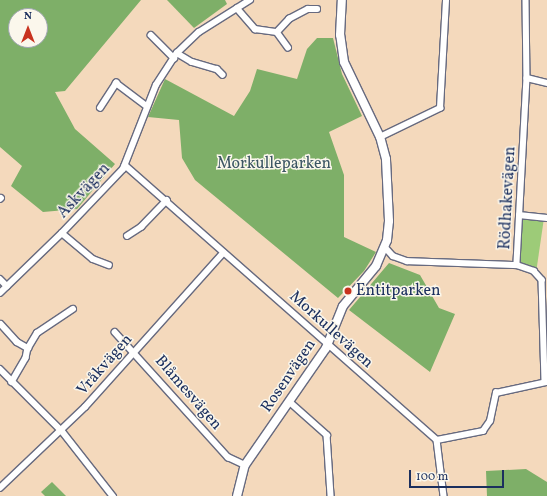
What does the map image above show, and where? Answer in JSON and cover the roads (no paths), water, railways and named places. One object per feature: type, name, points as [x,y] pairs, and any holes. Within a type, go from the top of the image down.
[{"type":"street","points":[[125,165],[156,86],[176,56],[199,32],[250,0]]},
{"type":"street","name":"Rosenvägen","points":[[237,496],[245,465],[290,402],[328,344],[342,306],[370,275],[385,247],[389,221],[387,167],[380,137],[344,62],[340,35],[342,0]]},
{"type":"street","points":[[380,137],[440,108],[446,0]]},
{"type":"street","name":"Rödhakevägen","points":[[526,0],[527,78],[517,264],[534,270],[542,280],[546,382]]},
{"type":"street","points":[[237,8],[255,29],[277,32],[288,47]]},
{"type":"street","points":[[277,32],[289,19],[308,9],[317,9]]},
{"type":"street","points":[[151,35],[176,56],[217,69],[223,75]]},
{"type":"street","points":[[527,78],[547,83]]},
{"type":"street","points":[[100,108],[116,83],[147,106]]},
{"type":"street","name":"Morkullevägen","points":[[125,165],[167,200],[222,253],[437,440]]},
{"type":"street","name":"Askvägen","points":[[0,293],[62,233],[125,165]]},
{"type":"street","points":[[127,236],[141,227],[167,200]]},
{"type":"street","points":[[519,215],[547,218]]},
{"type":"street","name":"Askvägen","points":[[62,233],[93,259],[109,265]]},
{"type":"street","points":[[385,247],[393,256],[407,261],[517,264]]},
{"type":"street","name":"Vråkvägen","points":[[0,488],[62,431],[222,253]]},
{"type":"street","points":[[0,279],[7,286]]},
{"type":"street","points":[[12,382],[26,358],[28,348],[37,333],[73,309]]},
{"type":"street","points":[[1,324],[17,342],[28,348]]},
{"type":"street","name":"Blåmesvägen","points":[[115,332],[135,351],[186,414],[228,457],[245,465]]},
{"type":"street","points":[[0,369],[62,431],[113,496]]},
{"type":"street","points":[[444,496],[437,440],[483,432],[490,421],[496,393],[546,382]]},
{"type":"street","points":[[290,402],[327,435],[331,496]]},
{"type":"place","name":"Entitparken","points":[[348,291]]},
{"type":"park label","name":"Morkulleparken","points":[[274,164]]}]
